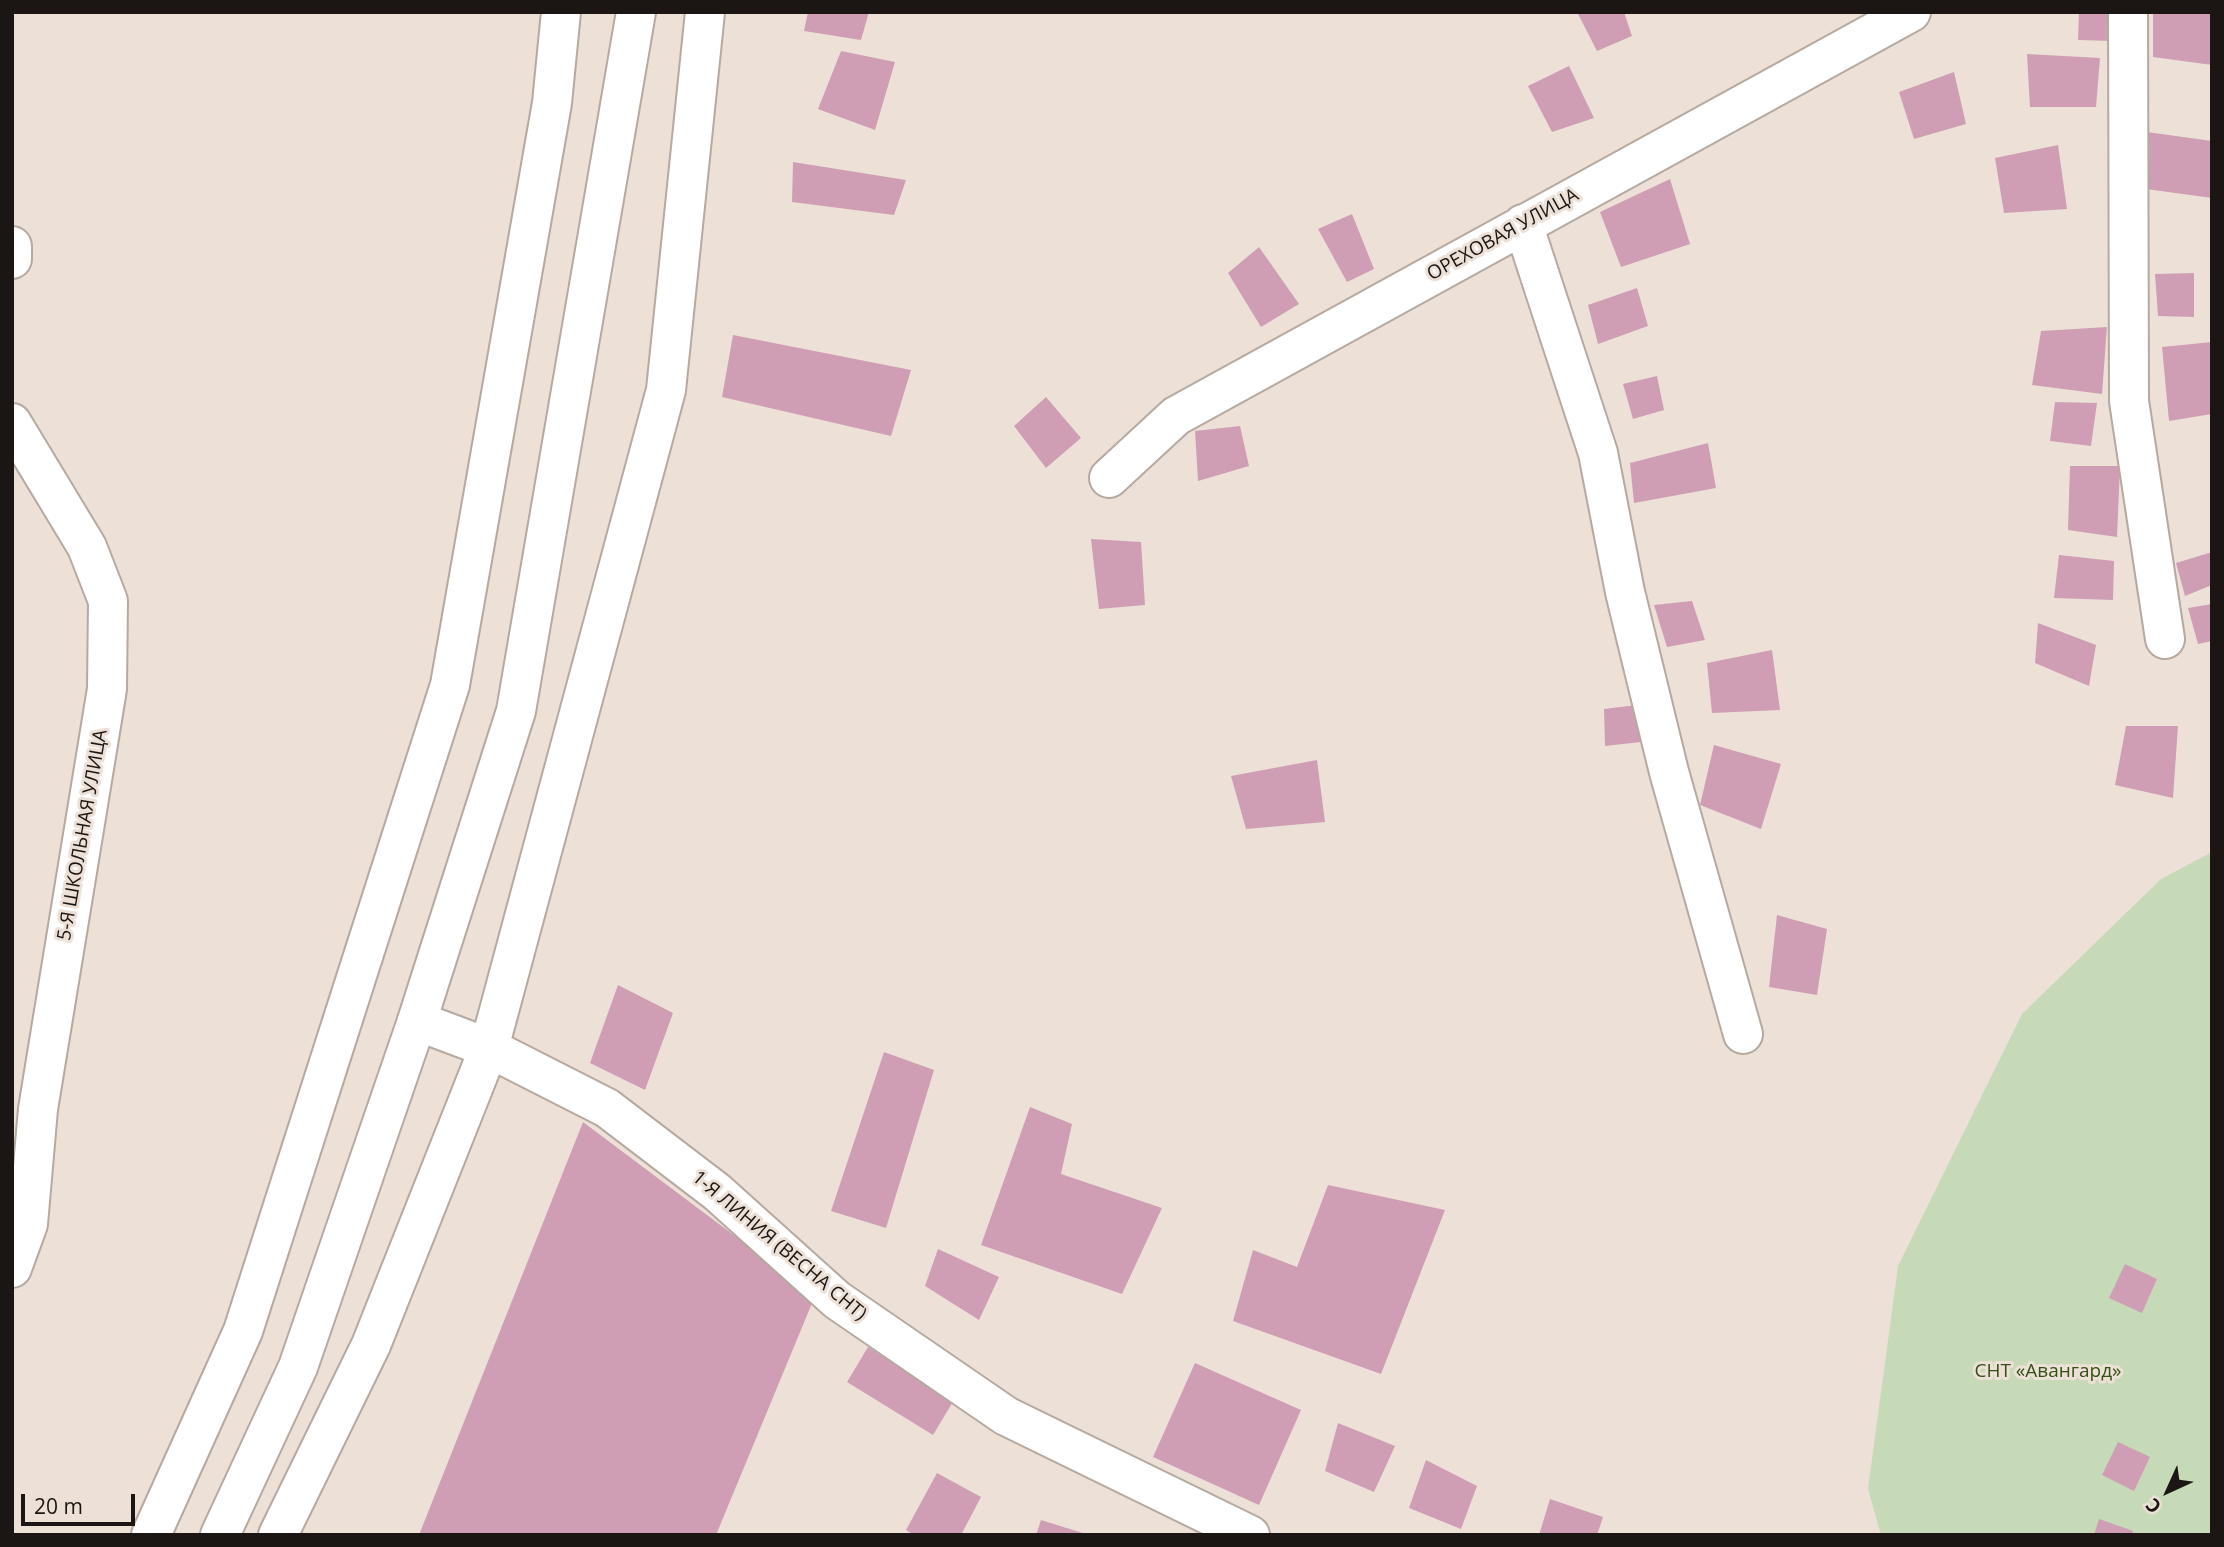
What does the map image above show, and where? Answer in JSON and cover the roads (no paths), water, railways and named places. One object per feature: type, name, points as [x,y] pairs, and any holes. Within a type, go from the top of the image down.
[{"type":"street","points":[[151,1535],[243,1331],[450,685],[552,103],[561,12]]},
{"type":"street","points":[[220,1535],[298,1367],[417,1021],[516,711],[636,12]]},
{"type":"street","points":[[278,1535],[371,1345],[489,1048],[666,390],[705,12]]},
{"type":"street","name":"ОРЕХОВАЯ УЛИЦА","points":[[1109,478],[1177,416],[1911,12]]},
{"type":"street","points":[[2128,12],[2129,401],[2165,639]]},
{"type":"street","points":[[1523,224],[1598,453],[1625,592],[1669,772],[1744,1034]]},
{"type":"street","points":[[12,246],[12,259]]},
{"type":"street","name":"5-Я ШКОЛЬНАЯ УЛИЦА","points":[[12,423],[88,547],[108,601],[107,689],[38,1109],[28,1224],[12,1268]]},
{"type":"street","name":"1-Я ЛИНИЯ (ВЕСНА СНТ)","points":[[417,1021],[489,1048],[607,1108],[717,1192],[837,1300],[1006,1416],[1250,1535]]},
{"type":"park label","name":"СНТ «Авангард»","points":[[2048,1372]]}]
